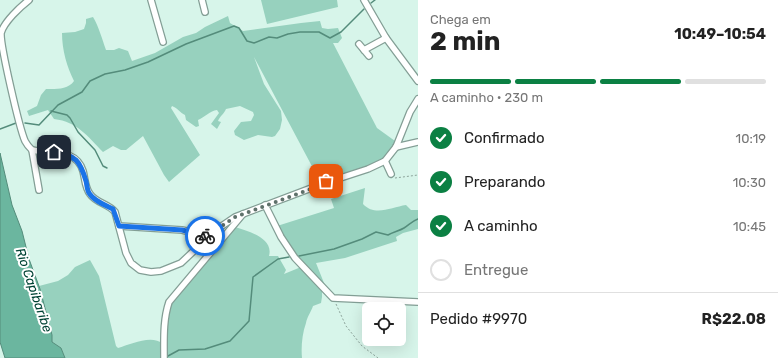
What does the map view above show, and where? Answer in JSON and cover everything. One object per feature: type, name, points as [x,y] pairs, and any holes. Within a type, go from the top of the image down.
[{"type":"street","points":[[29,0],[17,10],[4,27],[1,33],[1,46],[23,133],[28,146],[32,150],[39,190]]},
{"type":"street","points":[[151,0],[162,42]]},
{"type":"street","points":[[202,0],[205,12]]},
{"type":"street","points":[[365,0],[386,38],[418,81]]},
{"type":"street","points":[[364,50],[386,38]]},
{"type":"street","points":[[359,44],[369,56]]},
{"type":"street","points":[[32,150],[65,154],[72,156],[77,160],[81,166],[90,195],[113,209],[126,253],[131,263],[140,270],[151,272],[161,271],[180,262],[198,247],[207,236],[235,217],[368,169],[385,161],[396,147],[410,112],[418,99]]},
{"type":"street","points":[[396,147],[418,142]]},
{"type":"street","points":[[385,161],[391,174]]},
{"type":"street","points":[[265,205],[295,258],[333,298],[418,302]]},
{"type":"street","points":[[164,358],[164,326],[166,309],[169,302],[244,213]]},
{"type":"street","points":[[119,226],[182,230],[207,236]]},
{"type":"lane","points":[[317,170],[326,181],[330,182]]},
{"type":"lane","points":[[316,177],[322,176]]},
{"type":"path","points":[[391,174],[395,178],[418,175]]},
{"type":"path","points":[[333,298],[346,326],[362,346],[378,358]]},
{"type":"shaded area","points":[[261,0],[337,0],[338,7],[267,24]]},
{"type":"shaded area","points":[[228,16],[230,23],[243,31],[320,21],[322,28],[338,28],[342,38],[338,43],[333,43],[377,128],[395,141],[391,150],[381,162],[338,177],[327,179],[318,168],[315,172],[254,57],[264,84],[281,111],[282,120],[280,129],[275,136],[272,137],[258,135],[244,140],[235,135],[234,131],[241,122],[251,121],[254,115],[253,112],[240,106],[226,109],[218,121],[221,122],[217,129],[211,124],[219,113],[217,110],[198,120],[199,126],[196,127],[186,120],[185,115],[172,106],[171,108],[200,155],[169,182],[143,136],[126,150],[121,150],[113,146],[103,152],[82,131],[70,123],[54,119],[48,110],[29,116],[27,111],[37,106],[41,95],[46,89],[65,87],[74,81],[65,58],[62,33],[75,32],[84,29],[86,19],[93,17],[106,50],[114,50],[119,48],[128,51],[132,61],[155,53],[183,37],[196,33]]},
{"type":"shaded area","points":[[365,188],[363,204],[368,208],[378,211],[406,205],[411,210],[418,210],[418,229],[403,233],[396,237],[397,241],[345,258],[316,263],[326,288],[300,258],[277,226],[334,208],[331,199]]},
{"type":"shaded area","points":[[235,227],[253,233],[264,240],[268,244],[270,250],[269,256],[278,256],[286,270],[284,274],[301,267],[322,291],[321,303],[313,306],[307,321],[302,341],[302,358],[65,358],[61,348],[52,342],[52,335],[39,286],[58,281],[68,275],[75,267],[90,260],[99,276],[116,346],[118,348],[135,342],[147,340],[158,341],[163,344],[172,301]]},
{"type":"water","name":"Rio Capibaribe","points":[[0,153],[12,205],[22,231],[29,259],[40,289],[52,335],[52,342],[61,348],[65,358],[5,358],[0,342]]},
{"type":"waterway","points":[[371,3],[375,0]]},
{"type":"waterway","points":[[25,123],[39,125],[58,105],[82,92],[90,81],[105,74],[125,70],[148,62],[186,44],[234,26],[239,28],[247,41],[254,43],[269,37],[277,38],[300,32],[319,32],[330,38],[341,32],[364,9]]},
{"type":"waterway","points":[[51,111],[67,115],[70,118],[78,132],[95,150],[103,166],[107,168]]},
{"type":"waterway","points":[[0,129],[16,123]]},
{"type":"waterway","points":[[299,256],[334,249],[362,239],[376,232],[388,235],[402,229],[418,219]]},
{"type":"waterway","points":[[168,356],[179,350],[205,349],[230,341],[249,321],[253,277],[278,259],[289,257]]},
{"type":"way so far","points":[[205,236],[235,217],[330,182],[326,181]]},
{"type":"route","points":[[54,152],[72,156],[77,160],[81,166],[90,195],[113,209],[119,226],[182,230],[205,236]]}]
